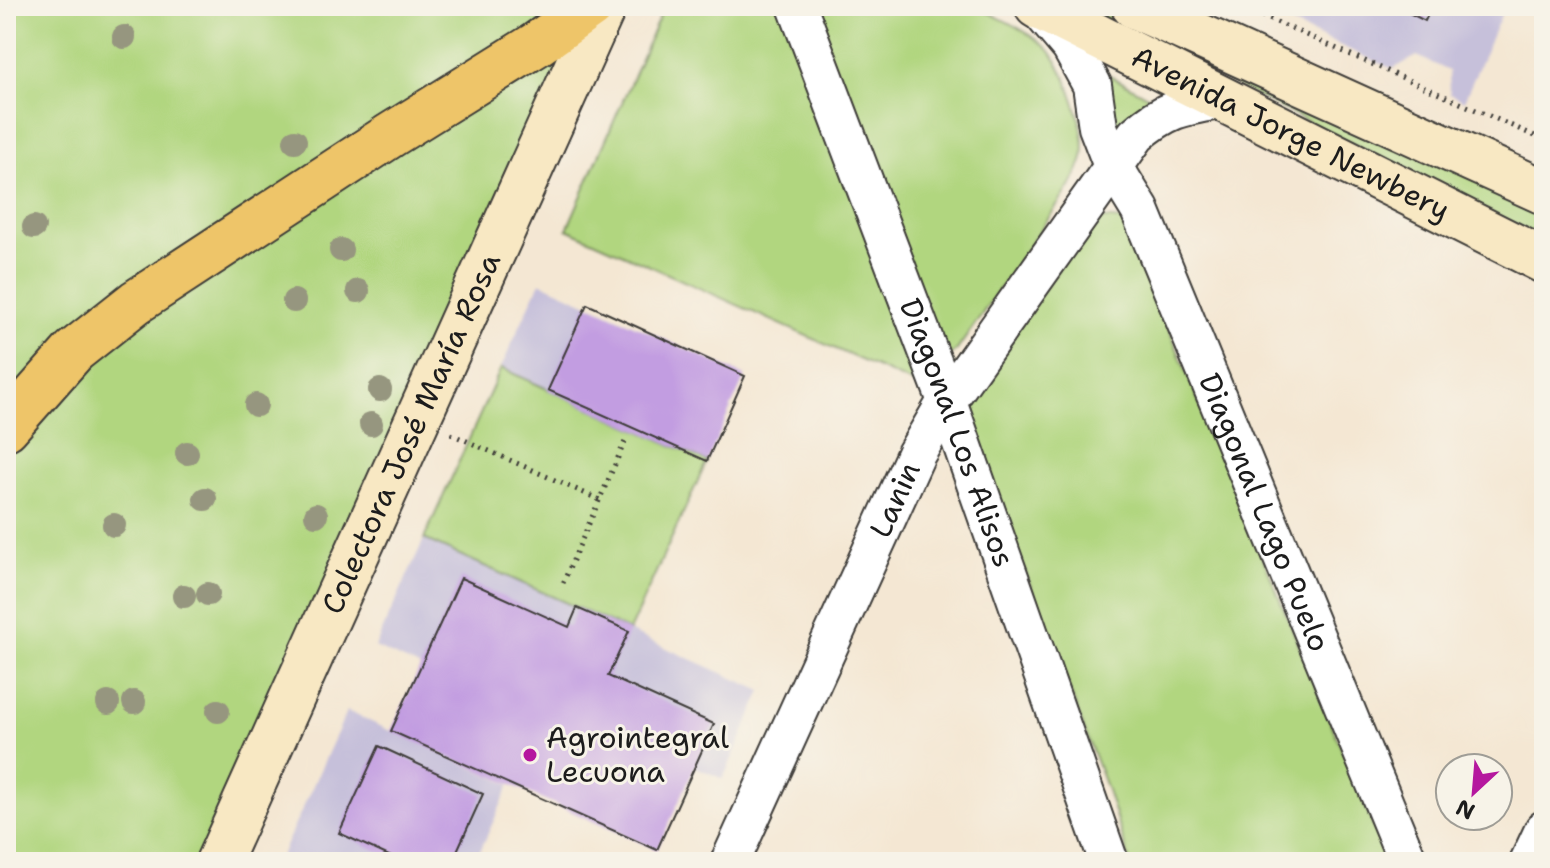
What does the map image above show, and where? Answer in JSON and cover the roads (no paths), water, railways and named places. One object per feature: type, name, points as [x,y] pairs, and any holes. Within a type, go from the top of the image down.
[{"type":"highway","points":[[6,428],[74,351],[136,302],[391,135],[537,44],[591,6]]},
{"type":"main road","name":"Colectora José María Rosa","points":[[218,862],[604,6]]},
{"type":"main road","name":"Avenida Jorge Newbery","points":[[1037,6],[1544,261]]},
{"type":"main road","name":"Avenida Jorge Newbery","points":[[1134,6],[1544,192]]},
{"type":"street","name":"Diagonal Los Alisos","points":[[797,6],[947,401],[1109,862]]},
{"type":"street","name":"Diagonal Lago Puelo","points":[[1037,6],[1071,47],[1092,85],[1098,127],[1113,166],[1140,210],[1408,862]]},
{"type":"street","points":[[1113,166],[1136,135],[1156,118],[1178,107],[1224,99]]},
{"type":"street","name":"Lanin","points":[[730,862],[916,454],[947,401],[1113,166]]},
{"type":"street","points":[[1529,862],[1544,830]]},
{"type":"place","name":"Agrointegral Lecuona","points":[[530,755]]}]
